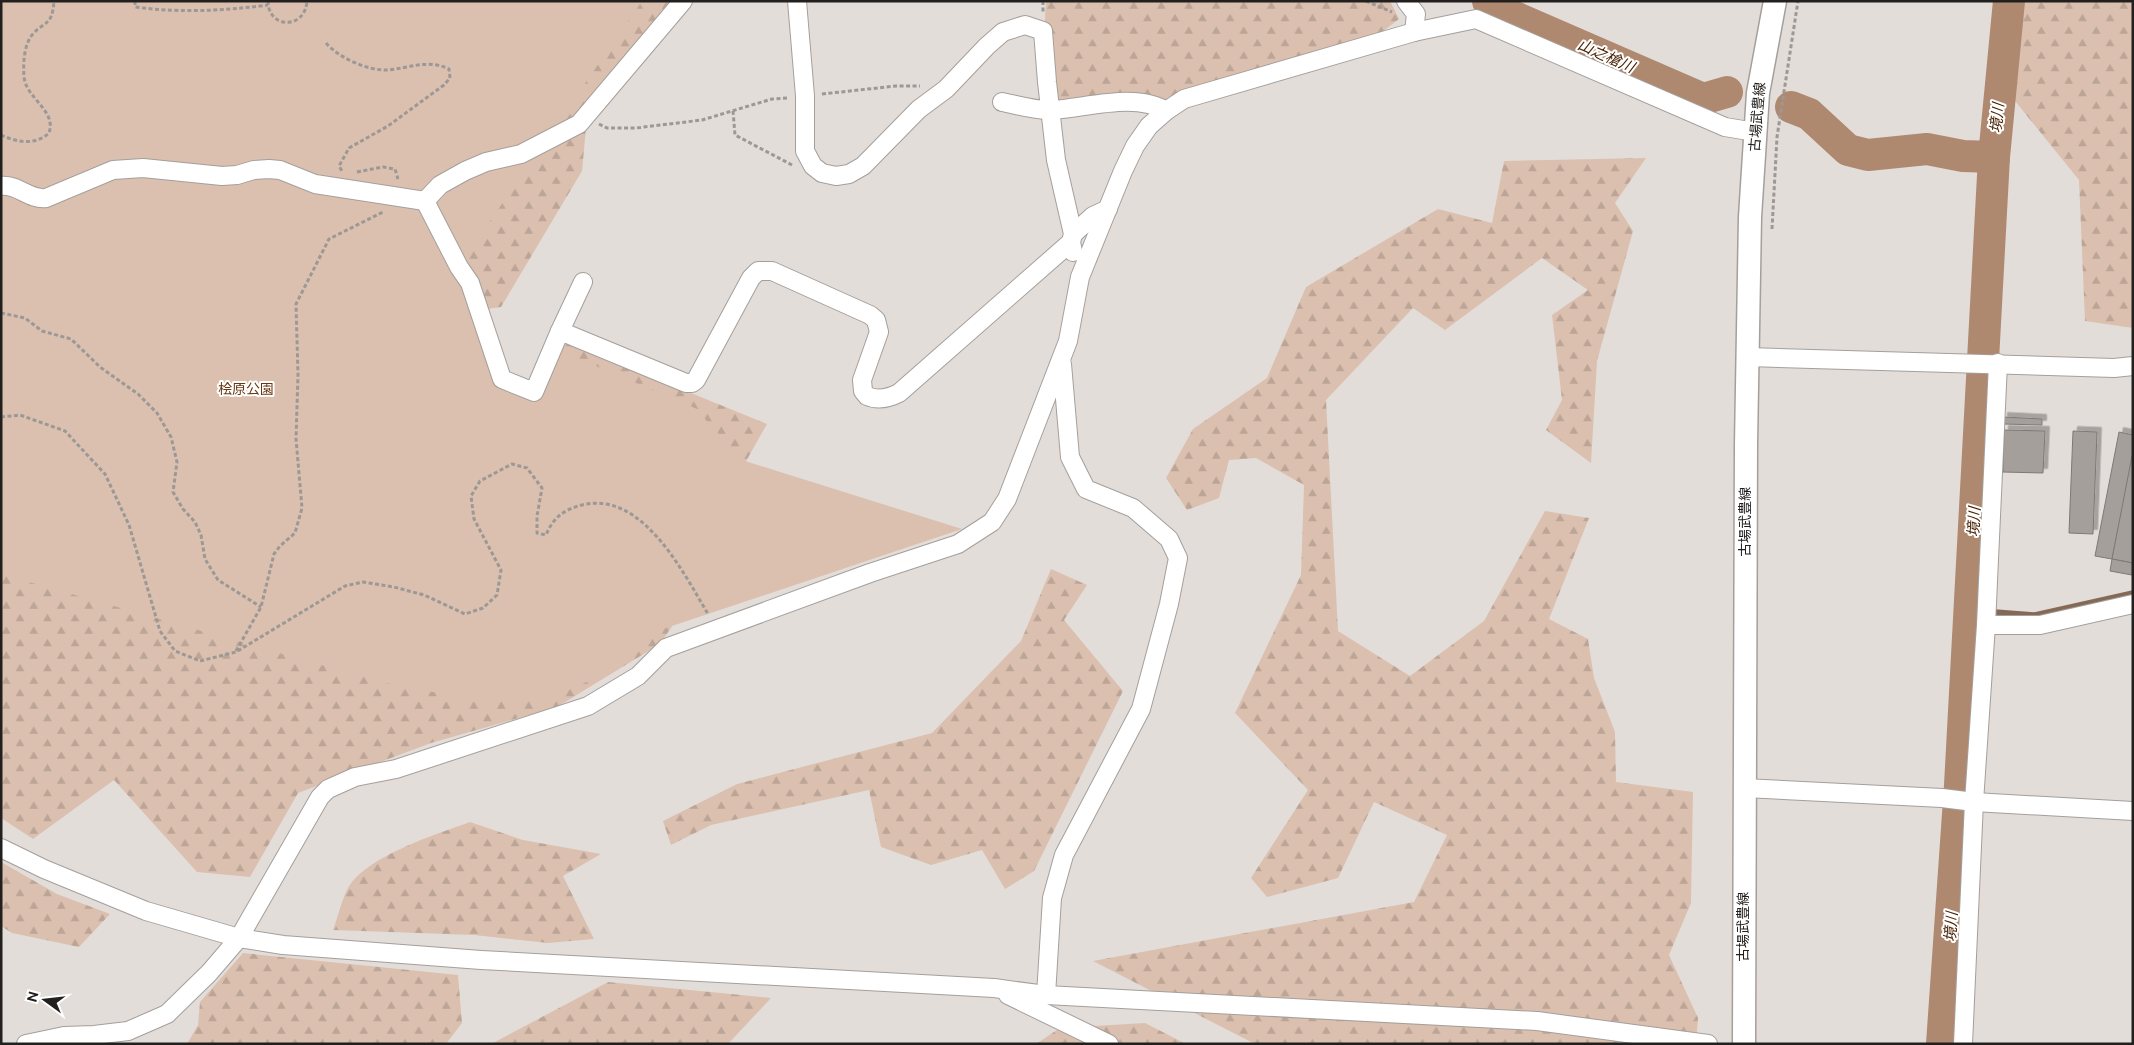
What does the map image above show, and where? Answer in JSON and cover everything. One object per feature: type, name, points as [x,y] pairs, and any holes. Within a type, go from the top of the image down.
[{"type":"main road","name":"古場武豊線","points":[[1744,1044],[1746,444],[1750,217],[1758,93],[1775,1]]},
{"type":"street","points":[[425,201],[440,185],[465,171],[486,162],[521,154],[579,124],[683,1]]},
{"type":"street","points":[[797,1],[805,96],[806,151],[813,166],[822,174],[836,176],[849,174],[863,166],[919,110],[946,89],[1003,32],[1025,25],[1044,31],[1056,160],[1080,277]]},
{"type":"street","points":[[1402,8],[1416,14],[1414,32]]},
{"type":"street","points":[[26,1044],[64,1036],[94,1036],[128,1031],[167,1014],[209,973],[239,938],[320,797],[328,789],[355,777],[396,769],[588,706],[638,676],[666,648],[870,573],[958,544],[992,522],[1007,499],[1062,359],[1068,341],[1080,277],[1135,146],[1149,126],[1184,99],[1414,32],[1476,19],[1724,127],[1755,132]]},
{"type":"street","points":[[1002,102],[1050,110],[1148,102],[1156,104],[1166,111]]},
{"type":"street","points":[[1,186],[12,187],[38,199],[46,198],[79,183],[121,169],[143,168],[222,176],[269,169],[280,170],[315,184],[425,201]]},
{"type":"street","points":[[425,201],[470,283],[502,379],[534,392],[583,282]]},
{"type":"street","points":[[560,331],[686,383],[692,383],[696,380],[751,278],[758,271],[772,271],[870,315],[876,320],[879,332],[861,386],[867,396],[874,399],[889,398],[899,393],[1072,238],[1093,216],[1108,210]]},
{"type":"street","points":[[1748,358],[1963,364],[1997,363],[2114,368],[2133,366]]},
{"type":"street","points":[[1046,995],[1052,898],[1064,855],[1141,709],[1169,604],[1178,558],[1169,539],[1133,508],[1086,489],[1070,457],[1062,359]]},
{"type":"street","points":[[1963,1044],[1974,802],[1986,625],[1997,363]]},
{"type":"street","points":[[1986,625],[2040,625],[2133,604]]},
{"type":"street","points":[[1744,788],[1942,798],[1974,802],[2133,811]]},
{"type":"street","points":[[1,848],[44,869],[146,911],[239,938],[283,944],[481,960],[994,988],[1046,995],[1537,1021],[1708,1044]]},
{"type":"street","points":[[994,988],[1109,1044]]},
{"type":"path","points":[[1,135],[23,142],[35,141],[49,133],[50,121],[47,113],[26,88],[23,69],[27,46],[32,35],[47,24],[54,1]]},
{"type":"path","points":[[135,1],[134,7],[171,12],[225,11],[268,3],[275,18],[282,22],[290,23],[303,15],[307,8],[307,1]]},
{"type":"path","points":[[1366,1],[1402,8]]},
{"type":"path","points":[[236,652],[261,608],[274,554],[295,533],[302,508],[296,439],[298,375],[296,304],[329,239],[395,206],[403,197],[395,169],[383,167],[350,173],[343,172],[339,166],[349,148],[388,126],[444,85],[450,78],[449,68],[432,64],[409,64],[388,70],[374,69],[346,58],[332,50],[326,43]]},
{"type":"path","points":[[587,114],[594,121],[607,128],[636,128],[702,120],[772,99],[896,86],[941,85],[946,89]]},
{"type":"path","points":[[733,110],[735,135],[771,155],[815,175],[822,174]]},
{"type":"path","points":[[1,313],[25,318],[42,331],[71,340],[100,367],[138,394],[157,413],[172,437],[177,462],[173,492],[198,528],[205,559],[218,580],[261,608]]},
{"type":"path","points":[[1,417],[20,415],[65,431],[105,474],[130,524],[160,631],[175,651],[200,661],[236,652],[345,586],[363,582],[424,595],[466,614],[483,608],[496,595],[501,570],[474,520],[471,496],[480,481],[512,464],[527,468],[542,488],[537,516],[537,533],[546,535],[555,518],[567,509],[584,504],[606,503],[628,512],[663,542],[717,630]]},
{"type":"green space","name":"桧原公園","points":[[1,1],[677,1],[588,107],[582,171],[501,307],[472,311],[496,383],[535,398],[566,342],[767,424],[727,495],[735,534],[660,644],[557,707],[431,743],[298,793],[250,877],[197,872],[114,780],[33,839],[1,818]]},
{"type":"green space","name":"桧原公園","points":[[1,1],[642,1],[459,266],[502,379],[534,392],[556,349],[695,408],[742,460],[962,529],[651,633],[619,668],[545,700],[459,697],[381,682],[1,574]]},
{"type":"green space","points":[[1046,1],[1390,1],[1399,19],[1370,41],[1162,109],[1040,101]]},
{"type":"green space","points":[[2017,1],[2133,1],[2133,328],[2085,321],[2079,180],[2011,96]]},
{"type":"green space","points":[[1646,158],[1615,203],[1633,231],[1597,361],[1591,463],[1546,430],[1562,400],[1552,315],[1588,290],[1542,258],[1445,330],[1413,308],[1326,400],[1338,631],[1410,676],[1484,621],[1545,511],[1589,518],[1549,619],[1588,639],[1594,678],[1615,732],[1616,782],[1693,792],[1691,903],[1669,955],[1698,1018],[1696,1044],[1255,1044],[1093,961],[1414,902],[1447,835],[1374,802],[1338,878],[1267,897],[1251,878],[1308,790],[1235,713],[1301,575],[1304,485],[1256,458],[1229,460],[1219,498],[1187,510],[1166,478],[1193,429],[1267,378],[1306,287],[1438,209],[1492,223],[1504,161]]},
{"type":"green space","points":[[1051,569],[1087,585],[1064,620],[1123,691],[1034,871],[1005,889],[982,850],[931,865],[881,847],[869,790],[711,825],[671,845],[663,821],[737,784],[932,733],[1021,641]]},
{"type":"green space","points":[[470,822],[523,840],[601,854],[563,876],[594,939],[548,943],[474,935],[333,930],[347,890],[368,867],[402,848]]},
{"type":"green space","points":[[1,862],[57,894],[110,914],[79,947],[12,933],[1,926]]},
{"type":"green space","points":[[243,953],[458,975],[462,1023],[446,1044],[187,1044],[198,1025],[200,1002]]},
{"type":"green space","points":[[608,982],[771,998],[728,1044],[491,1044]]},
{"type":"green space","points":[[1145,1023],[1186,1044],[1036,1044],[1060,1028]]},
{"type":"building","points":[[2003,417],[2042,419],[2042,425],[2003,424]]},
{"type":"building","points":[[2004,430],[2045,431],[2043,473],[2003,472]]},
{"type":"building","points":[[2073,431],[2097,432],[2093,534],[2069,533]]},
{"type":"building","points":[[2119,432],[2133,435],[2133,456],[2112,559],[2095,556]]},
{"type":"building","points":[[2133,456],[2133,563],[2112,559]]},
{"type":"building","points":[[2112,559],[2133,563],[2132,575],[2110,571]]},
{"type":"waterway","name":"山之槍川","points":[[1488,1],[1503,12],[1703,99],[1727,92]]},
{"type":"waterway","name":"境川","points":[[1942,1044],[1960,785],[1994,157],[2009,1]]},
{"type":"waterway","name":"山之槍川","points":[[1791,107],[1809,114],[1848,150],[1868,155],[1927,149],[1963,156],[1994,157]]},
{"type":"waterway","points":[[1995,612],[2035,615],[2133,593]]}]
